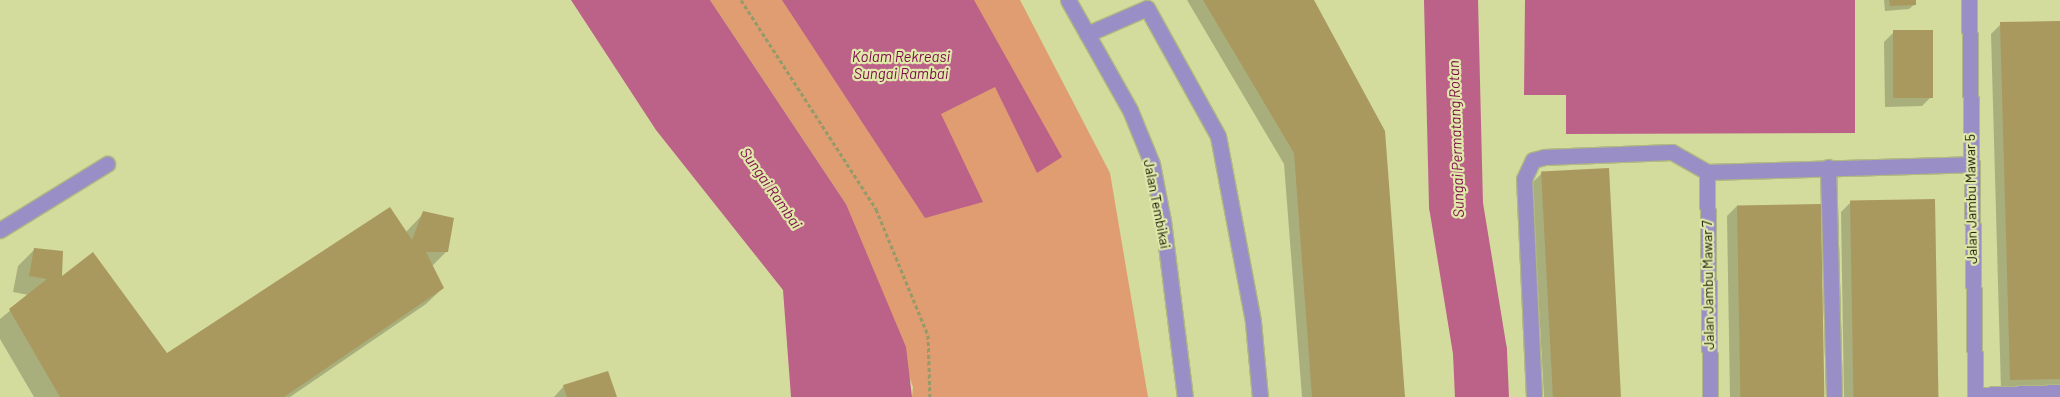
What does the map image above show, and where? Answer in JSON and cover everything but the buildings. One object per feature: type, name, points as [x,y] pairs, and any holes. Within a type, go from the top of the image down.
[{"type":"street","name":"Jalan Tembikai","points":[[1068,0],[1130,110],[1152,164],[1163,221],[1185,397]]},
{"type":"street","name":"Jalan Jambu Mawar 5","points":[[1969,0],[1975,396]]},
{"type":"street","points":[[1087,34],[1145,4],[1218,136],[1252,322],[1260,397]]},
{"type":"street","points":[[1534,397],[1524,179],[1533,160],[1544,156],[1672,152],[1707,172],[1971,164]]},
{"type":"street","points":[[0,230],[108,164]]},
{"type":"street","points":[[1828,167],[1834,397]]},
{"type":"street","name":"Jalan Jambu Mawar 7","points":[[1707,172],[1710,397]]},
{"type":"street","points":[[1975,396],[2060,392]]},
{"type":"path","points":[[741,0],[876,209],[928,335],[930,397]]},
{"type":"shaded area","points":[[710,0],[1020,0],[1110,173],[1148,397],[912,397],[913,387],[846,204]]},
{"type":"water","name":"Sungai Rambai","points":[[571,0],[710,0],[846,204],[906,347],[912,397],[791,397],[783,290],[656,130]]},
{"type":"water","name":"Kolam Rekreasi Sungai Rambai","points":[[782,0],[974,0],[1062,157],[1037,173],[995,87],[941,114],[983,202],[925,218]]},
{"type":"water","points":[[1525,0],[1855,0],[1855,133],[1566,134],[1566,95],[1524,95]]},
{"type":"waterway","name":"Sungai Permatang Rotan","points":[[1451,0],[1456,205],[1480,352],[1482,397]]}]
